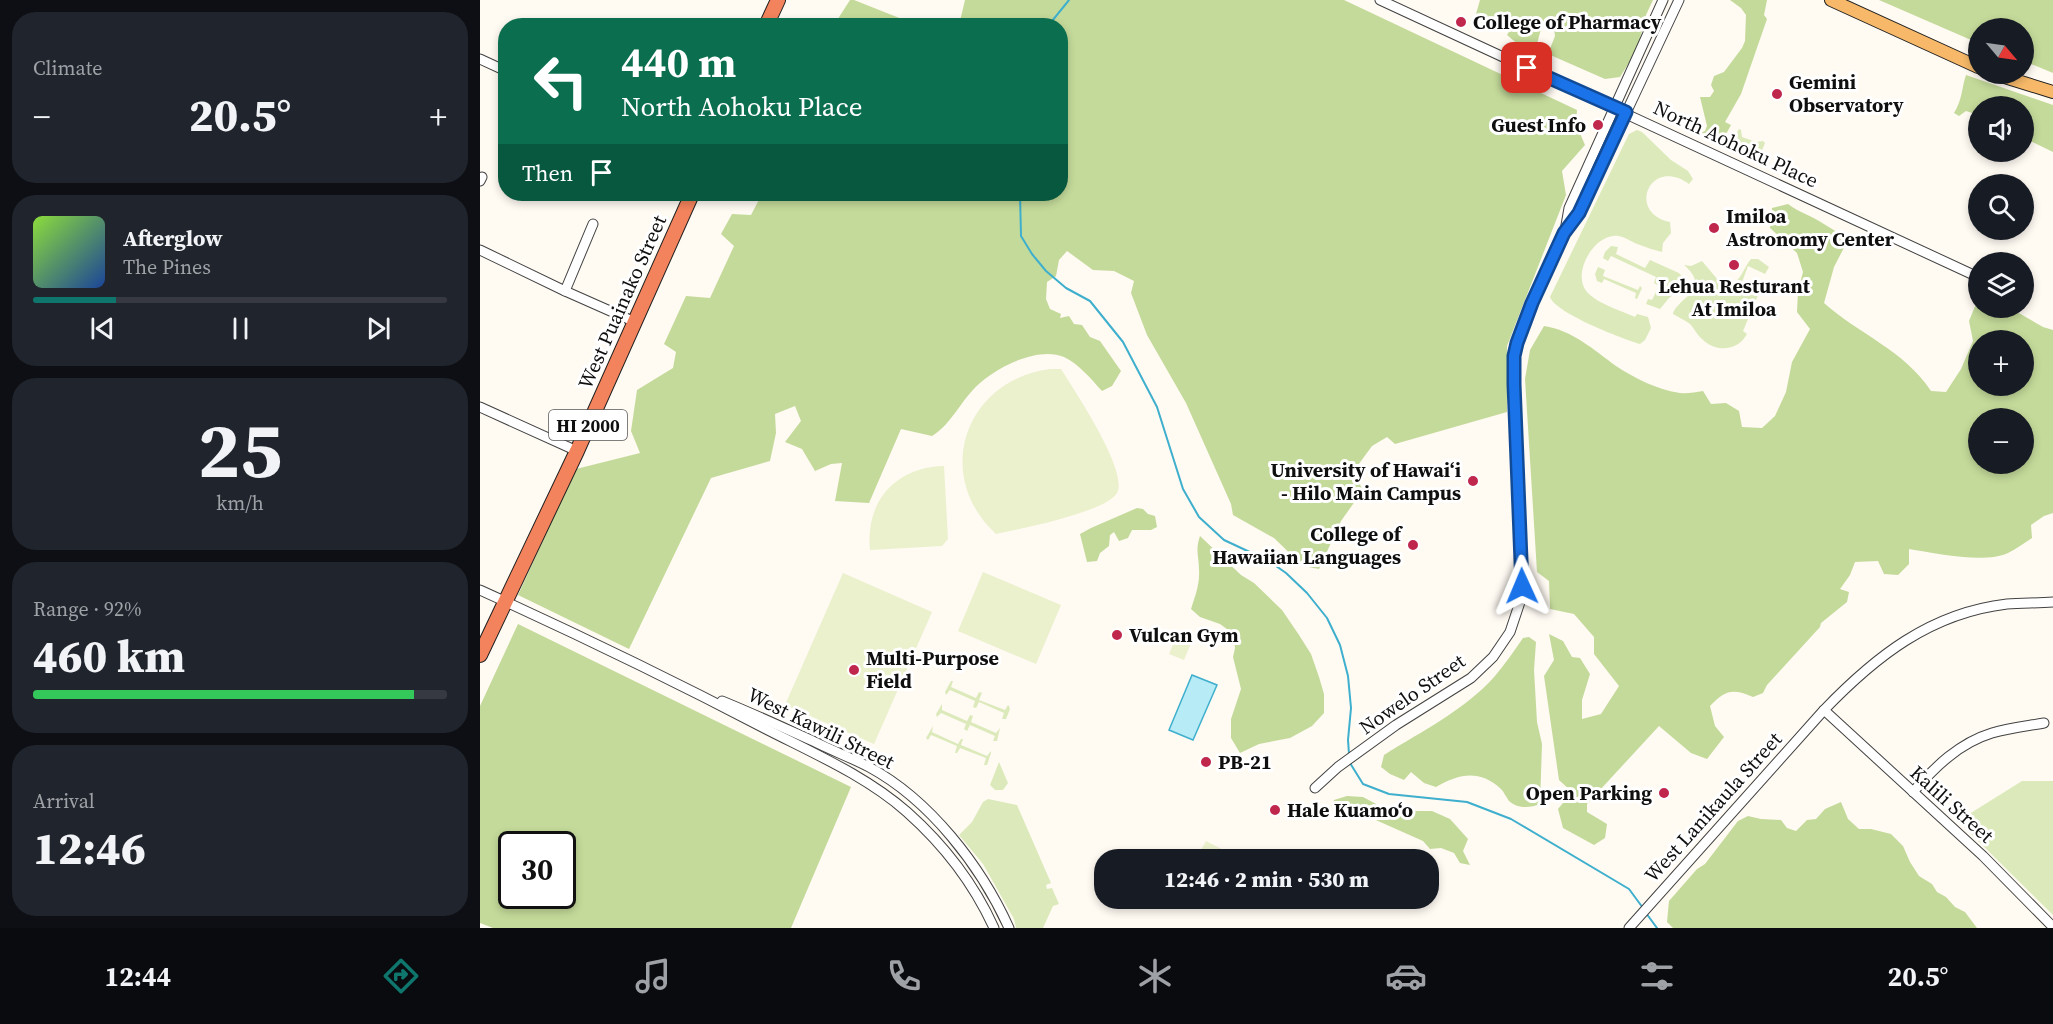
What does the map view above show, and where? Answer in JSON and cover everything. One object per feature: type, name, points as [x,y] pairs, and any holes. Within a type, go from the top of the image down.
[{"type":"highway","points":[[770,18],[778,0]]},
{"type":"highway","name":"West Puainako Street","points":[[480,655],[577,451],[689,201]]},
{"type":"main road","points":[[1831,0],[1968,62]]},
{"type":"main road","points":[[2027,84],[2053,92]]},
{"type":"street","name":"North Aohoku Place","points":[[1380,0],[1968,272]]},
{"type":"street","name":"Nowelo Street","points":[[1564,233],[1569,208],[1663,0]]},
{"type":"street","name":"Nowelo Street","points":[[1315,788],[1338,767],[1396,726],[1471,678],[1493,657],[1510,632],[1520,602],[1522,571],[1514,356],[1521,329],[1564,233],[1579,213],[1679,0]]},
{"type":"street","points":[[480,59],[498,67]]},
{"type":"street","points":[[565,291],[593,224]]},
{"type":"street","points":[[480,250],[635,322]]},
{"type":"street","points":[[480,407],[577,451]]},
{"type":"street","name":"West Kawili Street","points":[[480,590],[659,674],[863,779],[920,824],[945,851],[977,896],[994,928]]},
{"type":"street","name":"West Lanikaula Street","points":[[1629,928],[1824,711],[1884,654],[1921,631],[1962,614],[2006,604],[2053,602]]},
{"type":"street","name":"West Kawili Street","points":[[659,674],[870,768],[894,784],[930,815],[956,842],[989,889],[1009,928]]},
{"type":"street","name":"Kalili Street","points":[[1824,711],[1983,856],[2053,927]]},
{"type":"street","points":[[1913,792],[1931,771],[1954,751],[1992,733],[2044,723]]},
{"type":"green space","points":[[850,0],[854,0],[899,18],[838,18]]},
{"type":"green space","points":[[965,0],[1344,0],[1577,110],[1576,124],[1585,145],[1562,171],[1566,195],[1507,346],[1507,412],[1395,444],[1387,437],[1372,446],[1353,472],[1363,490],[1341,521],[1319,569],[1303,566],[1274,538],[1233,515],[1231,504],[1186,403],[1147,335],[1131,293],[1134,281],[1114,271],[1093,270],[1067,251],[1059,260],[1056,276],[1047,282],[1046,299],[1050,309],[1061,314],[1060,318],[1069,316],[1074,324],[1082,325],[1090,337],[1100,341],[1121,371],[1112,386],[1102,391],[1075,364],[1064,357],[1053,354],[1028,357],[1002,368],[980,383],[944,427],[932,436],[901,429],[869,503],[835,501],[842,463],[831,464],[815,471],[802,449],[785,442],[801,421],[795,406],[775,414],[776,433],[770,461],[711,478],[629,649],[518,595],[576,469],[640,453],[631,431],[637,390],[673,368],[676,352],[664,344],[686,296],[710,298],[734,246],[721,234],[732,214],[751,215],[758,201],[1068,201],[1068,18],[961,18]]},
{"type":"green space","points":[[1480,0],[1653,0],[1646,15],[1637,50],[1620,77],[1605,79],[1548,54],[1555,36],[1553,23],[1542,25],[1537,44],[1520,46],[1507,35],[1515,22],[1500,20],[1487,24],[1476,14]]},
{"type":"green space","points":[[1730,0],[1767,0],[1764,15],[1767,19],[1741,94],[1725,122],[1731,125],[1720,145],[1699,136],[1707,126],[1700,97],[1710,97],[1714,91],[1711,85],[1714,76],[1724,72],[1745,41],[1746,15]]},
{"type":"green space","points":[[1879,0],[2053,0],[2053,73],[2034,65],[2034,18],[1968,18],[1968,39]]},
{"type":"green space","points":[[1966,75],[1968,76],[1968,84],[1992,84],[2027,96],[1968,96],[1968,112],[1959,116],[1954,113]]},
{"type":"green space","points":[[2034,98],[2053,105],[2053,152],[2034,143]]},
{"type":"green space","points":[[1739,129],[1742,137],[1765,143],[1757,163],[1728,150]]},
{"type":"green space","points":[[1637,130],[1642,132],[1671,160],[1688,171],[1693,179],[1689,184],[1675,177],[1663,177],[1654,181],[1648,189],[1646,199],[1649,208],[1657,217],[1670,222],[1671,233],[1663,243],[1662,252],[1618,236],[1609,237],[1593,248],[1583,267],[1582,277],[1589,294],[1599,301],[1635,317],[1637,314],[1648,317],[1651,328],[1645,340],[1640,344],[1576,318],[1550,297],[1629,134]]},
{"type":"green space","points":[[1788,204],[1849,238],[1834,267],[1824,303],[1908,364],[1931,391],[1946,392],[1961,369],[1968,353],[1968,396],[2034,396],[2034,330],[1971,330],[1969,321],[1970,318],[2027,318],[2053,330],[2053,513],[2031,525],[2032,538],[2008,553],[1998,556],[1959,557],[1909,549],[1909,564],[1898,575],[1884,574],[1878,561],[1855,562],[1850,575],[1840,589],[1849,592],[1847,602],[1821,623],[1820,627],[1767,685],[1763,693],[1753,697],[1740,692],[1730,692],[1710,706],[1715,726],[1724,737],[1707,759],[1691,753],[1659,726],[1587,804],[1587,812],[1607,824],[1605,838],[1594,845],[1563,828],[1558,809],[1572,792],[1559,780],[1544,676],[1554,660],[1549,634],[1563,641],[1572,657],[1580,658],[1590,674],[1582,700],[1582,719],[1601,714],[1619,686],[1594,654],[1594,637],[1574,614],[1550,609],[1549,581],[1537,572],[1525,379],[1530,350],[1544,326],[1554,328],[1582,342],[1638,379],[1680,393],[1703,391],[1711,404],[1726,403],[1739,411],[1742,427],[1762,428],[1775,416],[1786,392],[1792,362],[1810,329],[1797,312],[1798,291],[1803,272],[1797,253],[1770,228],[1772,208]]},
{"type":"green space","points":[[1611,246],[1618,247],[1616,254],[1645,268],[1650,260],[1679,273],[1683,278],[1682,288],[1660,309],[1646,304],[1648,299],[1652,300],[1659,286],[1654,283],[1656,277],[1611,256],[1608,261],[1603,258]]},
{"type":"green space","points":[[1751,259],[1758,259],[1769,267],[1765,274],[1748,266],[1741,285],[1758,291],[1760,287],[1766,289],[1764,295],[1759,293],[1743,331],[1747,334],[1743,340],[1732,347],[1714,347],[1700,337],[1690,324],[1673,314],[1694,287],[1695,281],[1692,274],[1684,265],[1691,266],[1702,261],[1718,280],[1734,283]]},
{"type":"green space","points":[[1598,267],[1605,270],[1603,276],[1638,290],[1640,286],[1642,288],[1637,299],[1635,298],[1636,293],[1604,279],[1602,283],[1597,281],[1595,274]]},
{"type":"green space","points":[[1050,369],[1061,369],[1088,412],[1115,467],[1119,482],[1117,493],[1110,500],[1080,513],[996,534],[976,510],[965,485],[963,459],[967,434],[979,410],[997,391],[1021,377]]},
{"type":"green space","points":[[944,466],[948,539],[942,546],[870,550],[873,517],[878,503],[887,490],[898,480],[911,473]]},
{"type":"green space","points":[[1137,508],[1155,516],[1157,527],[1151,530],[1132,530],[1128,538],[1119,541],[1114,532],[1110,535],[1109,546],[1100,553],[1097,561],[1087,562],[1080,534]]},
{"type":"green space","points":[[1200,536],[1282,610],[1311,654],[1324,694],[1324,713],[1312,726],[1290,738],[1259,744],[1240,753],[1231,738],[1231,719],[1241,689],[1233,657],[1234,640],[1231,632],[1220,624],[1200,617],[1191,609],[1199,580],[1197,549]]},
{"type":"green space","points":[[983,572],[1061,605],[1036,664],[958,631]]},
{"type":"green space","name":"Multi-Purpose Field","points":[[843,573],[932,612],[874,744],[785,705]]},
{"type":"green space","points":[[518,624],[851,787],[791,928],[493,928],[480,923],[480,706]]},
{"type":"green space","points":[[1179,630],[1194,636],[1184,660],[1169,654]]},
{"type":"green space","points":[[1529,637],[1536,642],[1534,670],[1537,722],[1542,744],[1540,804],[1520,807],[1509,801],[1502,790],[1493,783],[1477,776],[1453,779],[1436,787],[1424,783],[1411,772],[1404,780],[1381,767],[1384,755],[1442,719],[1483,688],[1499,671],[1523,638]]},
{"type":"green space","points":[[953,681],[951,687],[976,698],[979,692],[982,693],[979,700],[1005,710],[1008,705],[1010,709],[1006,719],[1002,719],[1004,713],[979,702],[976,708],[973,707],[975,701],[950,690],[946,695],[945,692]]},
{"type":"green space","points":[[942,704],[942,710],[967,721],[970,715],[973,716],[971,722],[996,733],[1000,728],[997,741],[993,741],[995,736],[970,725],[967,731],[964,729],[966,724],[941,713],[937,717],[936,714]]},
{"type":"green space","points":[[933,726],[932,732],[958,744],[963,739],[961,745],[987,756],[991,751],[987,765],[984,765],[986,758],[960,748],[955,753],[957,746],[931,735],[928,740],[926,738]]},
{"type":"green space","points":[[999,762],[1008,783],[1003,790],[995,790],[990,785]]},
{"type":"green space","points":[[2022,781],[2053,781],[2053,915],[1958,821]]},
{"type":"green space","points":[[1347,796],[1363,797],[1378,805],[1432,811],[1450,819],[1468,839],[1463,851],[1470,865],[1460,863],[1454,853],[1441,848],[1430,849],[1423,841],[1351,809],[1340,811],[1331,806],[1334,800]]},
{"type":"green space","points":[[988,799],[1017,805],[1051,883],[1046,885],[1047,889],[1052,888],[1059,904],[1053,906],[1043,928],[1016,928],[1014,919],[983,864],[959,835],[972,822],[983,802]]},
{"type":"green space","points":[[1841,802],[1848,819],[1859,829],[1871,829],[1891,834],[1903,846],[1919,876],[1932,884],[1937,892],[1946,897],[1955,907],[1965,912],[1977,928],[1673,928],[1667,922],[1669,901],[1697,869],[1705,864],[1738,821],[1748,816],[1781,820],[1787,828],[1796,831],[1807,820],[1816,819],[1825,809]]},
{"type":"green space","points":[[1206,841],[1221,849],[1201,849]]},
{"type":"water","points":[[1192,675],[1217,685],[1193,740],[1169,730]]},
{"type":"waterway","points":[[1054,18],[1069,0]]},
{"type":"waterway","points":[[1020,201],[1021,236],[1032,254],[1046,271],[1066,288],[1090,301],[1123,342],[1157,407],[1183,489],[1199,517],[1224,540],[1269,561],[1286,573],[1307,593],[1327,618],[1340,645],[1348,676],[1351,708],[1349,754]]},
{"type":"waterway","points":[[1350,763],[1363,784],[1389,794],[1467,802],[1511,819],[1629,889],[1643,908]]},
{"type":"waterway","points":[[1646,913],[1657,928]]},
{"type":"place","name":"College of Pharmacy","points":[[1461,22]]},
{"type":"place","name":"Gemini Observatory","points":[[1777,94]]},
{"type":"place","name":"Guest Info","points":[[1598,125]]},
{"type":"place","name":"Imiloa Astronomy Center","points":[[1714,228]]},
{"type":"place","name":"Lehua Resturant At Imiloa","points":[[1734,265]]},
{"type":"place","name":"University of Hawaiʻi - Hilo Main Campus","points":[[1473,481]]},
{"type":"place","name":"College of Hawaiian Languages","points":[[1413,545]]},
{"type":"place","name":"Vulcan Gym","points":[[1117,635]]},
{"type":"place","name":"Multi-Purpose Field","points":[[854,670]]},
{"type":"place","name":"PB-21","points":[[1206,762]]},
{"type":"place","name":"Open Parking","points":[[1664,793]]},
{"type":"place","name":"Hale Kuamoʻo","points":[[1275,810]]},
{"type":"route","points":[[1522,586],[1514,356],[1521,329],[1564,233],[1579,213],[1626,112],[1527,68]]}]
